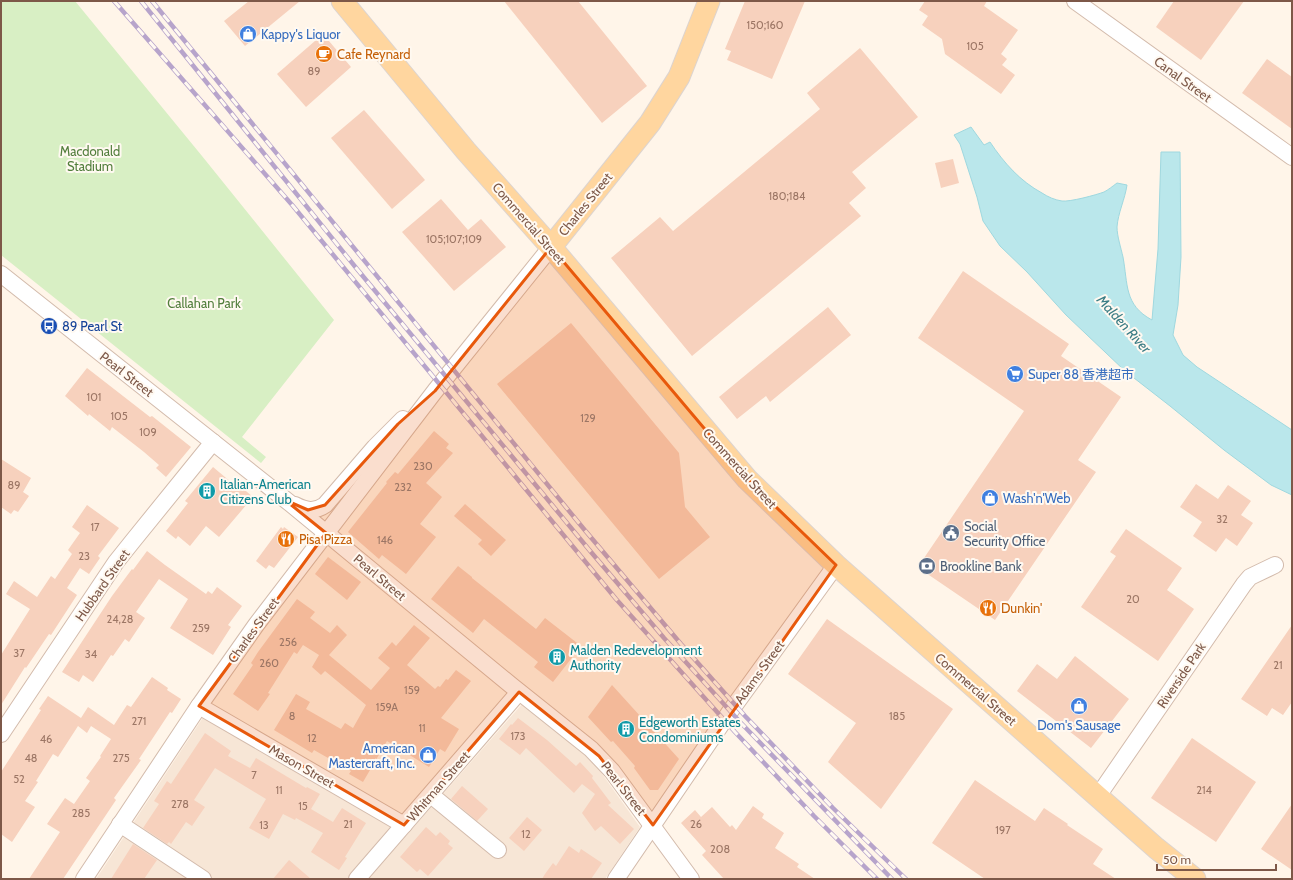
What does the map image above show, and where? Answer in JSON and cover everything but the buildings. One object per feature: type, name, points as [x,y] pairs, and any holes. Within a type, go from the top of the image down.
[{"type":"main road","name":"Commercial Street","points":[[342,1],[466,151],[551,247],[748,479],[836,565],[1156,848],[1196,879]]},
{"type":"main road","name":"Charles Street","points":[[551,247],[650,123],[680,75],[709,1]]},
{"type":"street","name":"Canal Street","points":[[1075,1],[1292,157]]},
{"type":"street","name":"Charles Street","points":[[84,879],[199,706],[256,625],[435,391],[551,247]]},
{"type":"street","name":"Pearl Street","points":[[1,274],[326,533],[599,756],[612,771],[691,879]]},
{"type":"street","name":"Charles Street","points":[[285,500],[298,507],[308,510],[315,510],[325,505],[398,424],[435,391]]},
{"type":"street","name":"Hubbard Street","points":[[1,734],[116,562],[213,442]]},
{"type":"street","name":"Adams Street","points":[[616,879],[729,713],[836,565]]},
{"type":"street","name":"Riverside Park","points":[[1098,796],[1244,584],[1250,577],[1275,565]]},
{"type":"street","name":"Whitman Street","points":[[357,879],[519,692]]},
{"type":"street","name":"Mason Street","points":[[199,706],[404,825]]},
{"type":"street","points":[[431,795],[498,850]]},
{"type":"street","points":[[120,824],[203,879]]},
{"type":"highlighted area","points":[[551,247],[747,479],[836,565],[653,825],[599,756],[519,692],[404,825],[199,706],[326,533],[285,500],[308,510],[325,505],[398,424],[435,391]]},
{"type":"shaded area","points":[[523,703],[590,757],[640,827],[605,879],[96,879],[204,716],[406,836]]},
{"type":"green space","points":[[1,1],[75,1],[334,320],[242,437],[266,457],[261,463],[1,255]]},
{"type":"water","name":"Malden River","points":[[971,127],[984,145],[990,142],[1007,164],[1020,177],[1034,188],[1054,199],[1066,201],[1077,199],[1104,192],[1117,183],[1127,185],[1117,227],[1118,238],[1123,257],[1127,285],[1132,301],[1136,308],[1152,320],[1158,249],[1161,152],[1180,152],[1181,257],[1178,305],[1173,335],[1183,355],[1197,367],[1292,430],[1292,495],[1271,485],[1224,450],[1125,371],[1066,315],[1027,272],[1000,246],[983,221],[960,144],[954,135]]},
{"type":"railway","points":[[114,1],[293,206],[616,599],[735,732],[814,816],[877,879]]},
{"type":"railway","points":[[141,1],[357,269],[664,638],[741,723],[892,879]]},
{"type":"railway","points":[[152,1],[583,528],[681,644],[745,716],[833,808],[906,879]]},
{"type":"place","name":"Kappy's Liquor","points":[[248,34]]},
{"type":"place","name":"Cafe Reynard","points":[[324,54]]},
{"type":"place","name":"89 Pearl St","points":[[49,326]]},
{"type":"place","name":"Super 88 香港超市","points":[[1015,374]]},
{"type":"place","name":"Italian-American Citizens Club","points":[[207,491]]},
{"type":"place","name":"Wash'n'Web","points":[[990,498]]},
{"type":"place","name":"Social Security Office","points":[[951,533]]},
{"type":"place","name":"Pisa Pizza","points":[[286,539]]},
{"type":"place","name":"Brookline Bank","points":[[927,566]]},
{"type":"place","name":"Dunkin'","points":[[988,608]]},
{"type":"place","name":"Malden Redevelopment Authority","points":[[557,657]]},
{"type":"place","name":"Dom's Sausage","points":[[1079,706]]},
{"type":"place","name":"Edgeworth Estates Condominiums","points":[[626,729]]},
{"type":"place","name":"American Mastercraft, Inc.","points":[[428,755]]},
{"type":"park label","name":"Macdonald Stadium","points":[[90,158]]},
{"type":"park label","name":"Callahan Park","points":[[204,303]]}]
